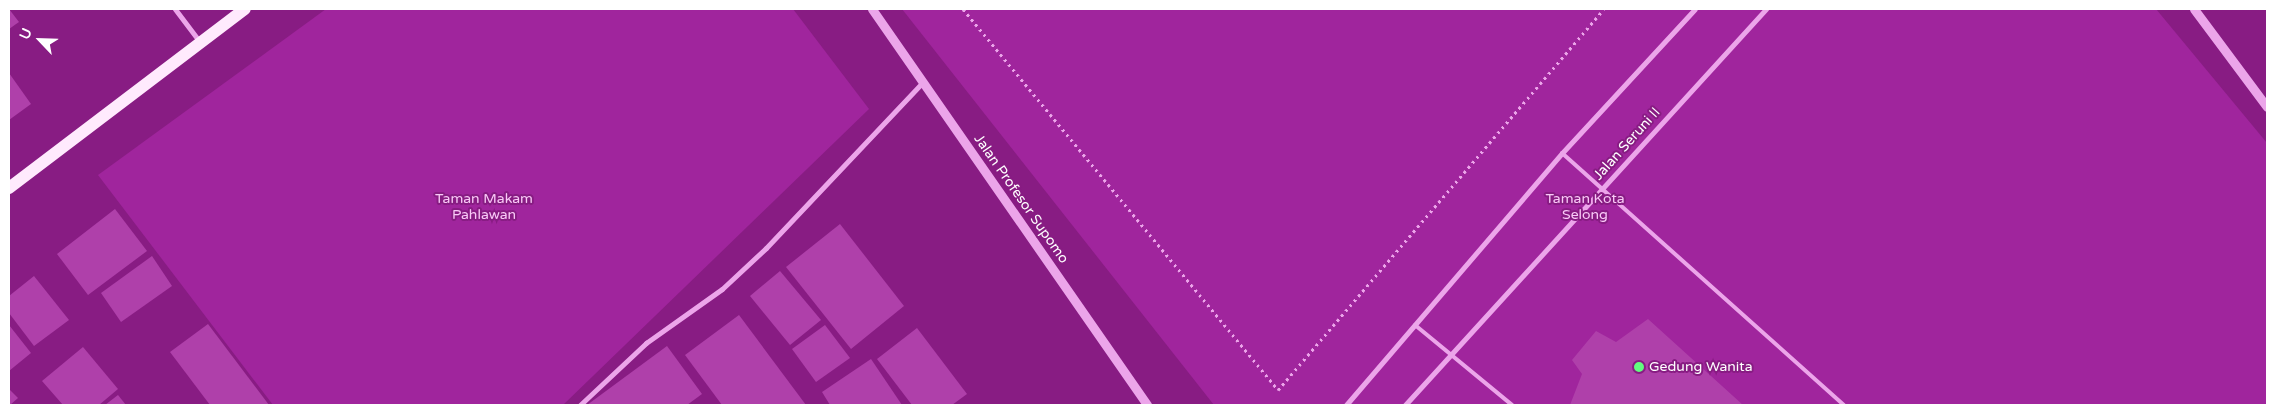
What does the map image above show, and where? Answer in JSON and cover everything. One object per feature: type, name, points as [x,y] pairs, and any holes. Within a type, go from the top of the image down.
[{"type":"main road","points":[[9,188],[245,9]]},
{"type":"street","points":[[175,9],[200,43]]},
{"type":"street","name":"Jalan Profesor Supomo","points":[[872,9],[1147,405]]},
{"type":"street","points":[[1346,405],[1562,153],[1695,9]]},
{"type":"street","name":"Jalan Seruni II","points":[[1405,405],[1766,9]]},
{"type":"street","points":[[2194,9],[2267,107]]},
{"type":"street","points":[[580,405],[646,343],[722,288],[766,248],[923,82]]},
{"type":"lane","points":[[1562,153],[1603,187],[1844,405]]},
{"type":"lane","points":[[1415,325],[1512,405]]},
{"type":"path","points":[[963,9],[1278,390],[1604,9]]},
{"type":"green space","name":"Taman Makam Pahlawan","points":[[326,9],[793,9],[869,109],[563,405],[273,405],[98,175]]},
{"type":"green space","name":"Taman Kota Selong","points":[[902,9],[2156,9],[2267,143],[2267,405],[1214,405]]},
{"type":"building","points":[[9,9],[19,22],[9,29]]},
{"type":"building","points":[[9,73],[31,104],[9,120]]},
{"type":"building","points":[[115,209],[147,251],[88,295],[57,254]]},
{"type":"building","points":[[840,224],[904,306],[851,349],[786,267]]},
{"type":"building","points":[[152,256],[172,286],[121,322],[101,293]]},
{"type":"building","points":[[780,271],[821,320],[790,345],[750,296]]},
{"type":"building","points":[[34,276],[69,320],[34,346],[9,313],[9,296]]},
{"type":"building","points":[[739,315],[806,405],[722,405],[685,355]]},
{"type":"building","name":"Gedung Wanita","points":[[1648,319],[1743,405],[1570,405],[1582,374],[1572,360],[1596,331],[1616,342]]},
{"type":"building","points":[[208,324],[269,405],[210,405],[170,352]]},
{"type":"building","points":[[9,325],[31,353],[9,371]]},
{"type":"building","points":[[825,325],[850,358],[816,382],[792,349]]},
{"type":"building","points":[[917,328],[967,394],[952,405],[912,405],[877,359]]},
{"type":"building","points":[[667,346],[702,394],[687,405],[587,405]]},
{"type":"building","points":[[83,347],[118,389],[99,405],[63,405],[42,381]]},
{"type":"building","points":[[871,359],[902,405],[830,405],[822,392]]},
{"type":"building","points":[[9,389],[18,398],[10,405],[9,405]]},
{"type":"building","points":[[118,395],[126,405],[105,405]]},
{"type":"place","name":"Gedung Wanita","points":[[1639,367]]}]
